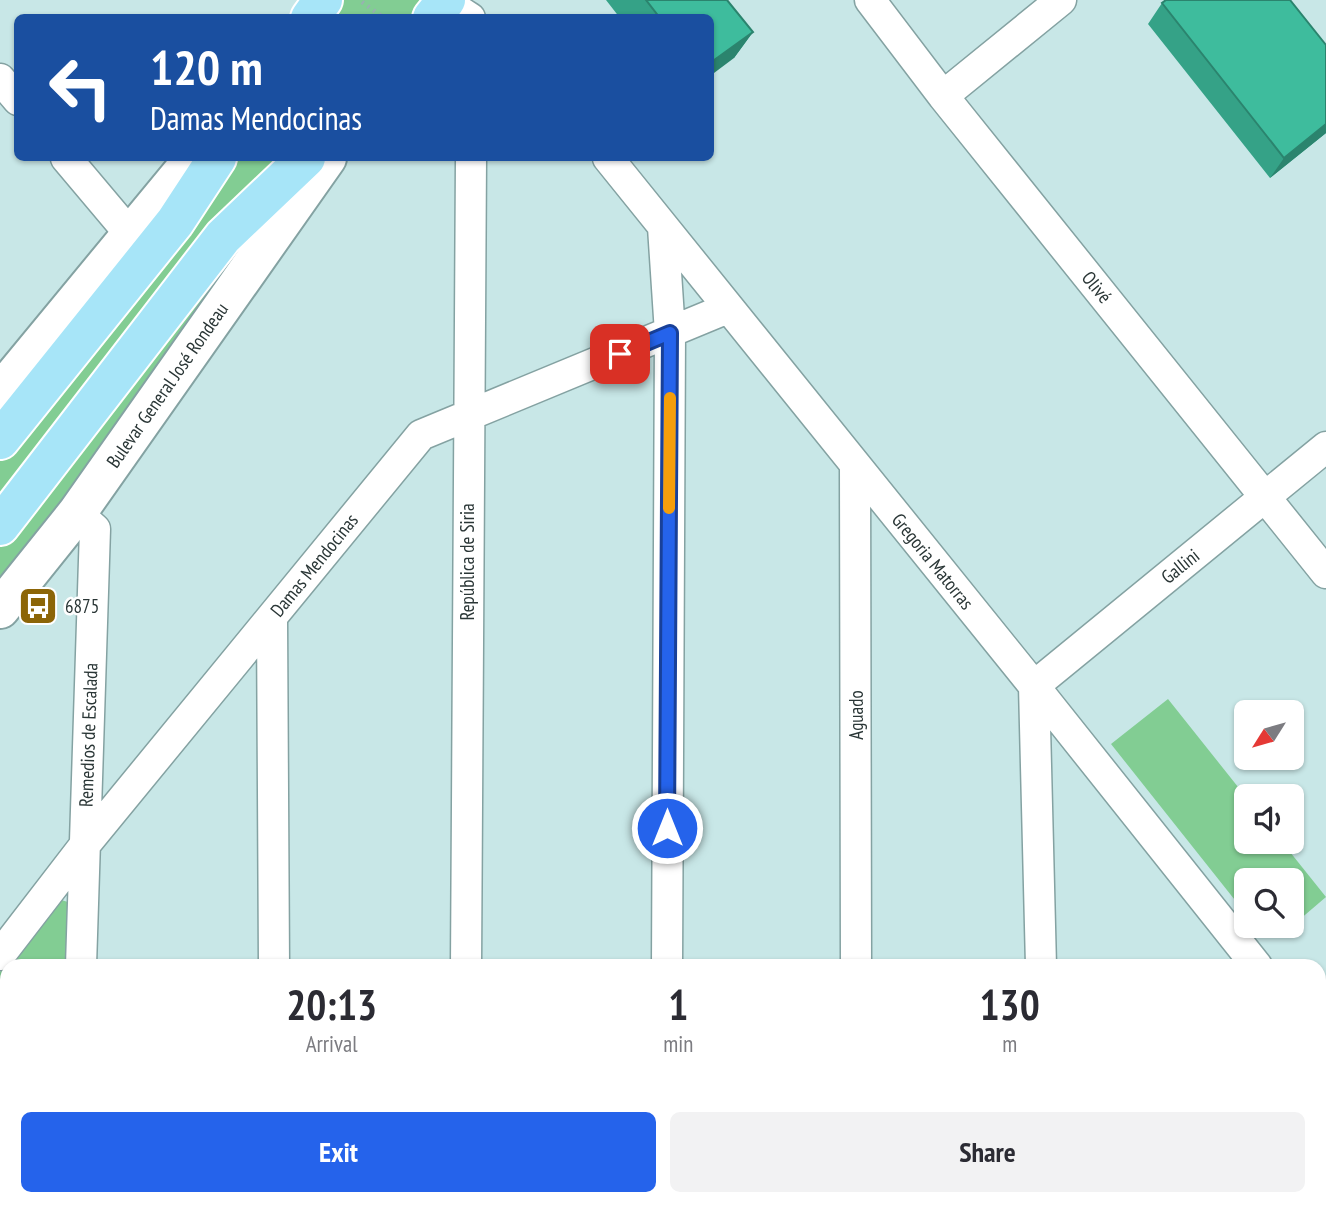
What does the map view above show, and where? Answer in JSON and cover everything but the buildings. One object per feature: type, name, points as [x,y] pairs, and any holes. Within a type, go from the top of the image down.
[{"type":"main road","points":[[0,393],[191,161]]},
{"type":"main road","points":[[0,440],[175,222],[215,161]]},
{"type":"main road","points":[[0,526],[223,237],[303,161]]},
{"type":"main road","name":"Bulevar General José Rondeau","points":[[0,609],[77,513],[325,161]]},
{"type":"street","name":"Olivé","points":[[870,0],[943,96],[1326,573]]},
{"type":"street","points":[[943,96],[1061,0]]},
{"type":"street","points":[[0,79],[14,95]]},
{"type":"street","points":[[68,161],[130,234]]},
{"type":"street","name":"República de Siria","points":[[466,959],[471,161]]},
{"type":"street","name":"Gregoria Matorras","points":[[610,161],[1034,686],[1236,954]]},
{"type":"street","points":[[663,227],[670,333],[667,959]]},
{"type":"street","name":"Damas Mendocinas","points":[[0,955],[84,846],[421,435],[728,308]]},
{"type":"street","name":"Gallini","points":[[1034,686],[1326,447]]},
{"type":"street","name":"Aguado","points":[[855,465],[856,959]]},
{"type":"street","name":"Remedios de Escalada","points":[[77,513],[95,529],[81,959]]},
{"type":"street","points":[[272,618],[274,959]]},
{"type":"street","points":[[1034,686],[1041,959]]},
{"type":"path","points":[[362,2],[378,14]]},
{"type":"green space","points":[[323,0],[442,0],[434,14],[313,14]]},
{"type":"green space","points":[[192,161],[325,161],[0,609],[0,393]]},
{"type":"green space","points":[[1168,699],[1236,784],[1234,854],[1292,854],[1303,868],[1234,868],[1234,899],[1111,744]]},
{"type":"green space","points":[[1304,870],[1326,897],[1304,916]]},
{"type":"green space","points":[[55,898],[71,903],[69,959],[10,959]]},
{"type":"slow traffic","points":[[669,508],[670,398]]},
{"type":"place","name":"6875","points":[[38,606]]},
{"type":"route","points":[[620,354],[670,333],[667,828]]}]
